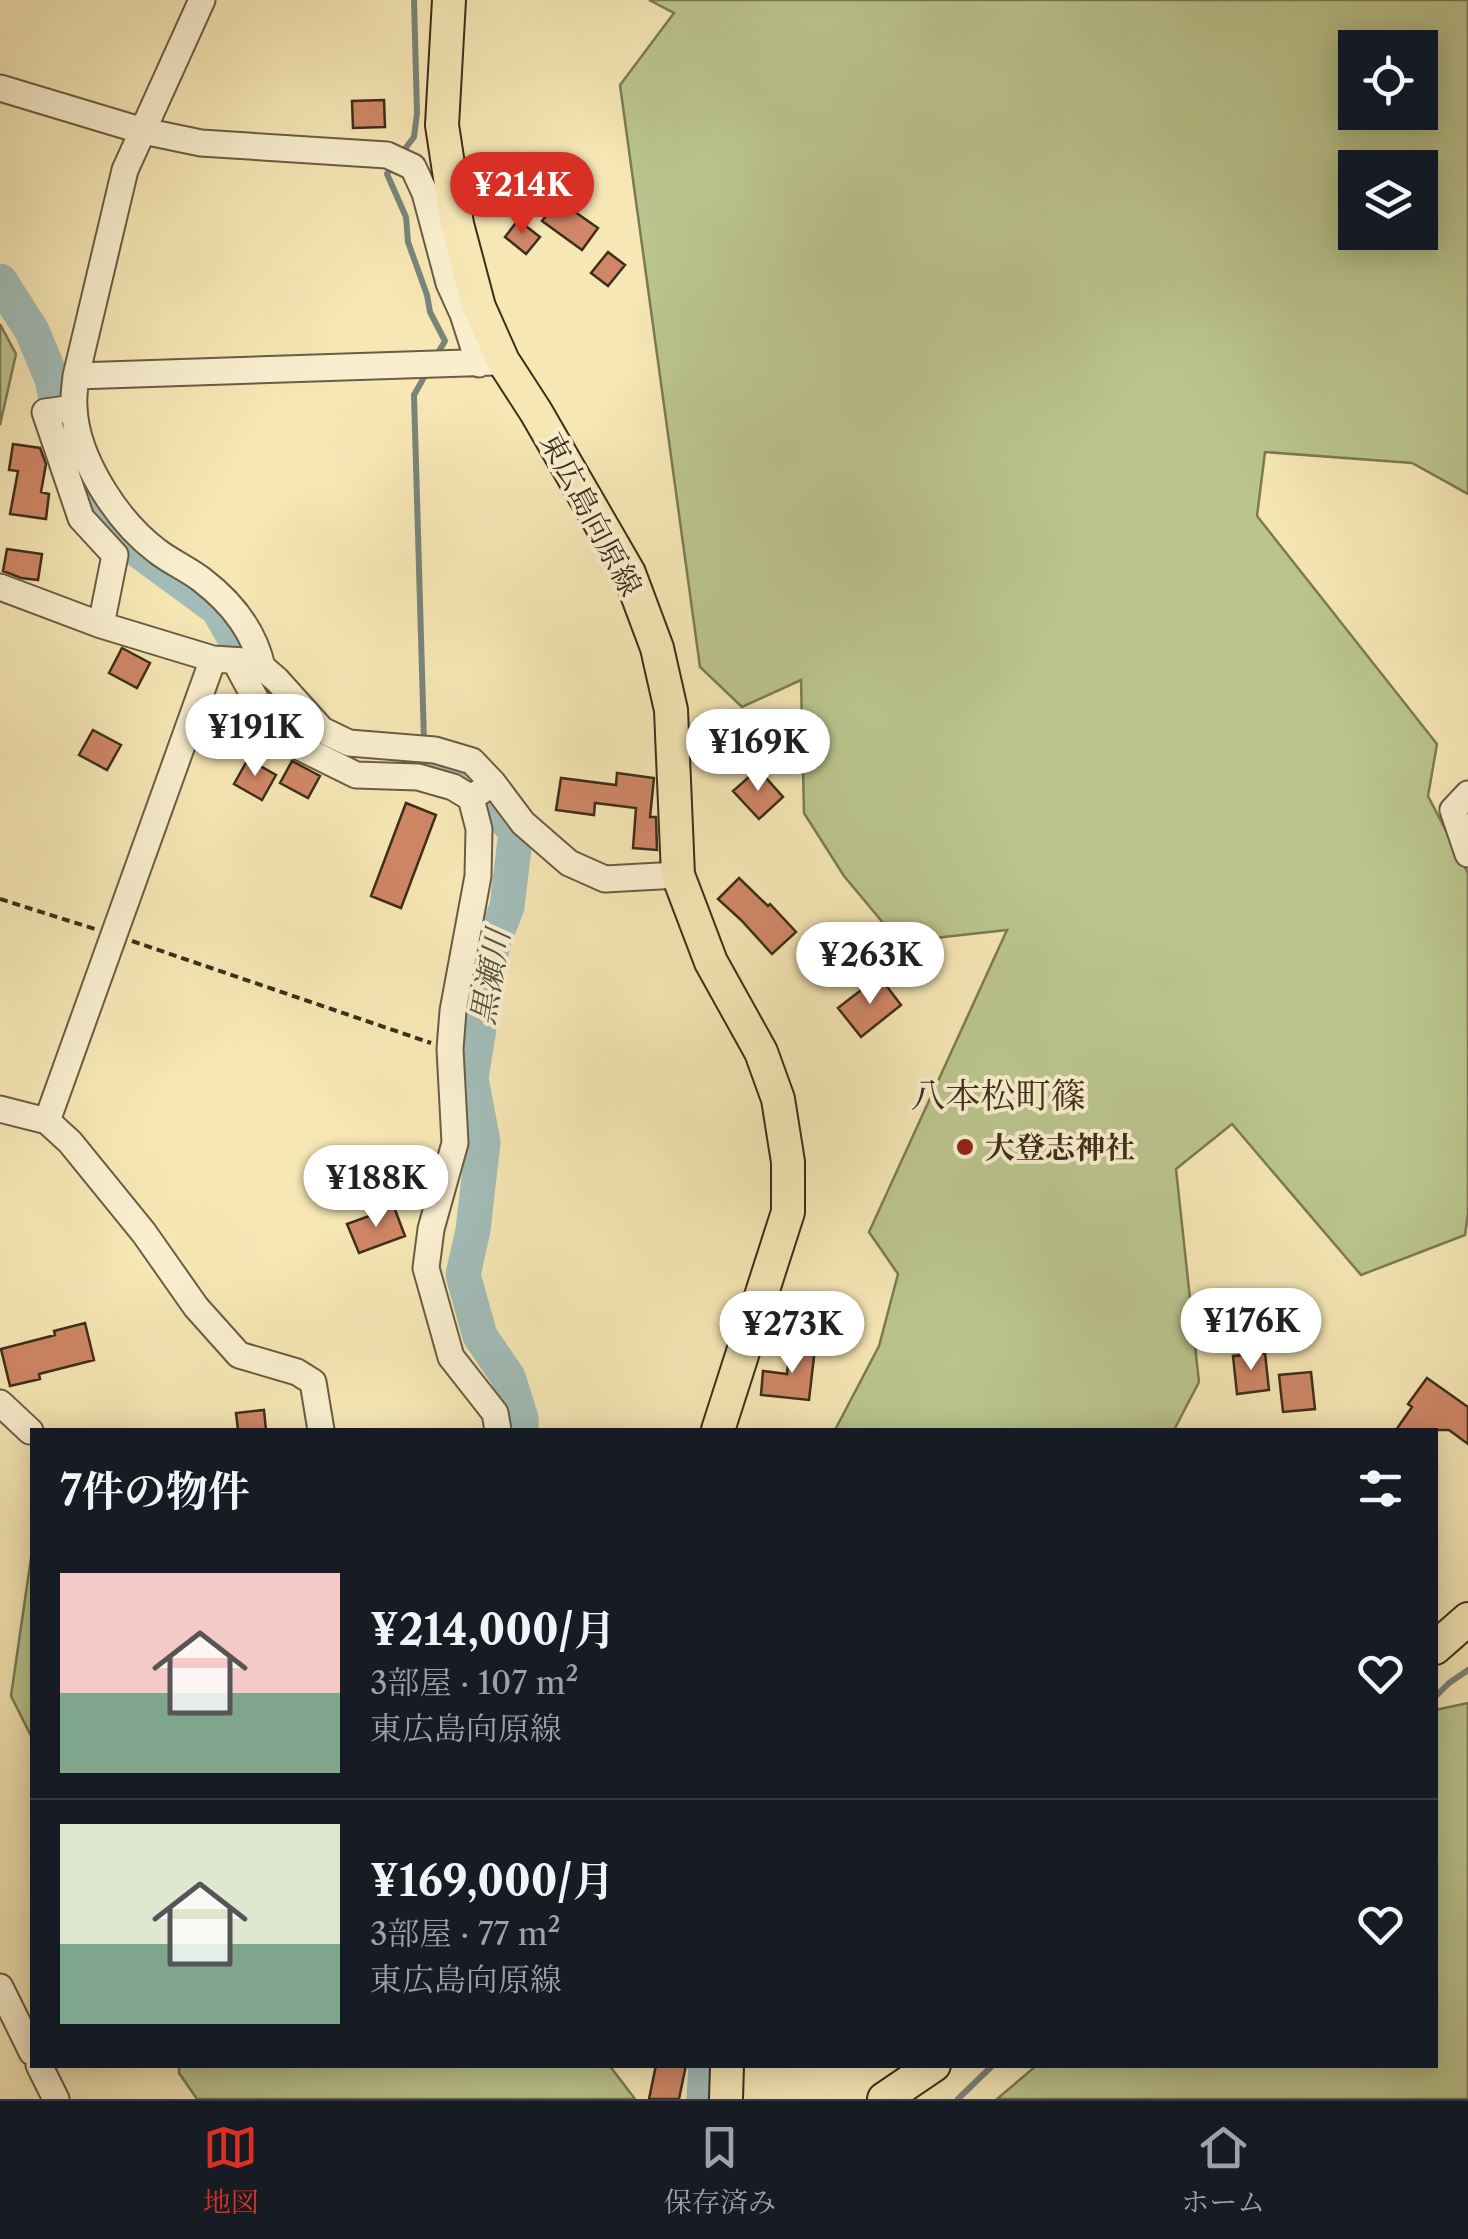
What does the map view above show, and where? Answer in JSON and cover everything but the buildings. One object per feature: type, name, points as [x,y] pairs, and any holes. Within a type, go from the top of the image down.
[{"type":"main road","name":"東広島向原線","points":[[449,0],[442,125],[457,224],[491,363],[536,412],[628,573],[657,648],[671,710],[678,876],[710,962],[760,1052],[778,1099],[788,1162],[788,1212],[719,1428]]},
{"type":"main road","points":[[1438,1645],[1468,1619]]},
{"type":"main road","points":[[726,2099],[727,2068]]},
{"type":"main road","points":[[884,2099],[930,2068]]},
{"type":"street","points":[[102,625],[118,536],[106,498],[79,439],[74,408],[76,376],[125,170],[202,0]]},
{"type":"street","points":[[0,88],[143,131],[202,143],[387,155],[412,168],[425,193],[449,283],[491,363],[76,376]]},
{"type":"street","points":[[74,408],[45,412],[81,518],[155,550],[202,580],[236,609],[258,648],[262,667]]},
{"type":"street","points":[[0,587],[102,625],[262,667],[322,730],[349,743],[436,750],[472,761],[482,791],[478,876],[452,1012],[455,1143],[431,1230],[426,1268],[452,1358],[495,1413],[498,1428]]},
{"type":"street","points":[[224,660],[275,734],[356,776],[418,777],[482,791],[569,863],[605,878],[678,876]]},
{"type":"street","points":[[46,1120],[112,934],[224,660]]},
{"type":"street","points":[[1468,794],[1453,810],[1468,854]]},
{"type":"street","points":[[0,1109],[46,1120],[70,1142],[144,1232],[196,1306],[239,1355],[297,1372],[312,1382],[321,1428]]},
{"type":"street","points":[[0,1404],[30,1430]]},
{"type":"street","points":[[0,1986],[30,2048]]},
{"type":"street","points":[[40,2068],[56,2099]]},
{"type":"path","points":[[0,900],[450,1049]]},
{"type":"green space","points":[[649,0],[1468,0],[1468,494],[1412,463],[1265,452],[1257,516],[1437,744],[1428,796],[1468,873],[1465,1235],[1361,1275],[1232,1124],[1176,1169],[1199,1382],[1175,1428],[836,1428],[879,1346],[898,1274],[869,1232],[1007,930],[899,942],[844,876],[804,813],[801,680],[742,707],[700,667],[620,85],[674,13]]},
{"type":"green space","points":[[0,324],[16,354],[0,425]]},
{"type":"green space","points":[[30,1565],[30,1734],[11,1696]]},
{"type":"green space","points":[[1468,1703],[1468,2099],[997,2099],[1033,2068],[1438,2068],[1438,1709]]},
{"type":"green space","points":[[179,2068],[611,2068],[635,2099],[197,2099]]},
{"type":"waterway","points":[[401,154],[414,137],[417,113],[414,0]]},
{"type":"waterway","points":[[394,164],[387,174],[406,217],[408,242],[430,312],[445,341],[436,356]]},
{"type":"waterway","name":"黒瀬川","points":[[0,281],[32,331],[52,379],[62,429],[105,526],[218,609],[241,649]]},
{"type":"waterway","points":[[424,741],[414,395],[427,372]]},
{"type":"waterway","name":"黒瀬川","points":[[258,678],[279,717],[331,754]]},
{"type":"waterway","name":"黒瀬川","points":[[421,768],[472,782],[516,831],[507,907],[493,942],[471,1078],[483,1142],[473,1230],[463,1275],[480,1336],[508,1377],[521,1428]]},
{"type":"waterway","points":[[1438,1694],[1468,1670]]},
{"type":"waterway","name":"黒瀬川","points":[[704,2099],[706,2068]]},
{"type":"waterway","points":[[958,2099],[990,2068]]},
{"type":"place","name":"大登志神社","points":[[965,1147]]},
{"type":"district","name":"八本松町篠","points":[[998,1095]]}]
